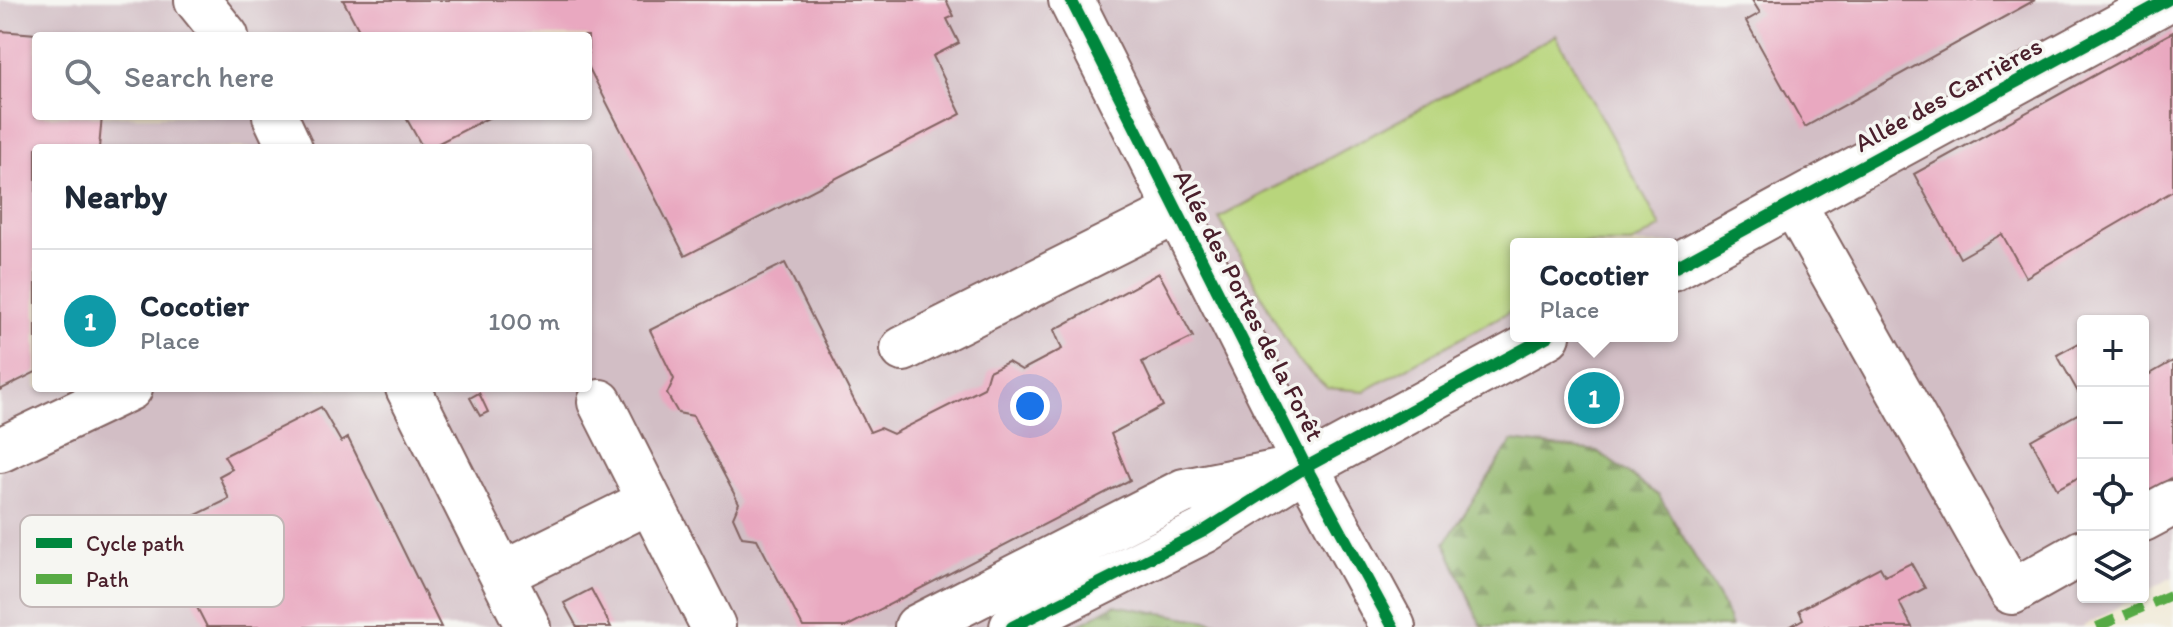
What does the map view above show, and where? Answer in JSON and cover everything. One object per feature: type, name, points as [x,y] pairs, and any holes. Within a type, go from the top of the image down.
[{"type":"street","name":"Allée des Portes de la Forêt","points":[[1071,0],[1306,467],[1393,627]]},
{"type":"street","name":"Allée des Carrières","points":[[1678,266],[2167,0]]},
{"type":"street","points":[[277,120],[288,144]]},
{"type":"street","points":[[1793,203],[2012,592],[2077,555]]},
{"type":"street","points":[[903,349],[1178,211]]},
{"type":"street","points":[[1012,627],[1204,531],[1306,467],[1537,342]]},
{"type":"street","points":[[0,450],[122,392]]},
{"type":"street","points":[[410,392],[528,627]]},
{"type":"street","points":[[600,402],[713,626]]},
{"type":"street","points":[[917,627],[1184,491],[1306,467]]},
{"type":"street","points":[[502,574],[650,501]]},
{"type":"street","points":[[2149,516],[2173,503]]},
{"type":"shaded area","points":[[0,0],[2173,0],[2173,577],[2149,590],[2149,315],[2077,315],[2077,603],[2125,603],[2082,627],[0,627]]},
{"type":"green space","points":[[1556,35],[1661,227],[1642,238],[1510,238],[1510,311],[1365,391],[1327,388],[1296,359],[1219,218]]},
{"type":"green space","points":[[1512,441],[1597,451],[1659,496],[1722,603],[1731,627],[1482,627],[1445,543]]},
{"type":"green space","points":[[1114,605],[1242,627],[1075,627]]},
{"type":"building","points":[[343,0],[946,0],[954,16],[947,19],[959,43],[933,56],[961,114],[685,256],[592,74],[592,32],[360,32]]},
{"type":"building","points":[[1752,0],[2035,0],[1805,127],[1746,21],[1760,13]]},
{"type":"building","points":[[0,31],[32,34],[32,120],[102,120],[99,144],[32,144],[32,374],[0,390]]},
{"type":"building","points":[[2173,32],[2173,191],[2026,277],[2002,234],[1960,258],[1914,174]]},
{"type":"building","points":[[407,120],[484,120],[437,144],[421,144]]},
{"type":"building","points":[[785,263],[870,432],[880,428],[893,434],[984,388],[989,371],[1008,362],[1022,370],[1062,349],[1054,330],[1159,273],[1193,337],[1142,362],[1163,406],[1111,434],[1130,480],[846,627],[803,627],[757,539],[742,537],[733,517],[739,503],[693,416],[678,413],[667,394],[674,379],[650,330]]},
{"type":"building","points":[[2077,344],[2077,390],[2057,355]]},
{"type":"building","points":[[2173,361],[2173,477],[2149,491],[2149,387],[2149,375]]},
{"type":"building","points":[[1600,388],[1606,400],[1589,408],[1583,397]]},
{"type":"building","points":[[479,393],[488,412],[480,416],[470,398]]},
{"type":"building","points":[[321,407],[341,442],[348,438],[441,627],[207,627],[197,607],[284,607],[284,515],[196,515],[229,499],[219,476],[232,469],[224,456]]},
{"type":"building","points":[[2077,414],[2077,478],[2057,489],[2031,440]]},
{"type":"building","points":[[1911,563],[1925,588],[1899,602],[1912,627],[1789,627],[1803,619],[1799,610],[1880,567],[1885,576]]},
{"type":"building","points":[[591,589],[611,627],[577,627],[564,603]]},
{"type":"marked path","points":[[2097,627],[2173,594]]},
{"type":"cycle path","points":[[1071,0],[1306,467],[1393,627]]},
{"type":"cycle path","points":[[1678,266],[2167,0]]},
{"type":"cycle path","points":[[1012,627],[1204,531],[1306,467],[1537,342]]},
{"type":"place","name":"Cocotier","points":[[1594,398]]}]
